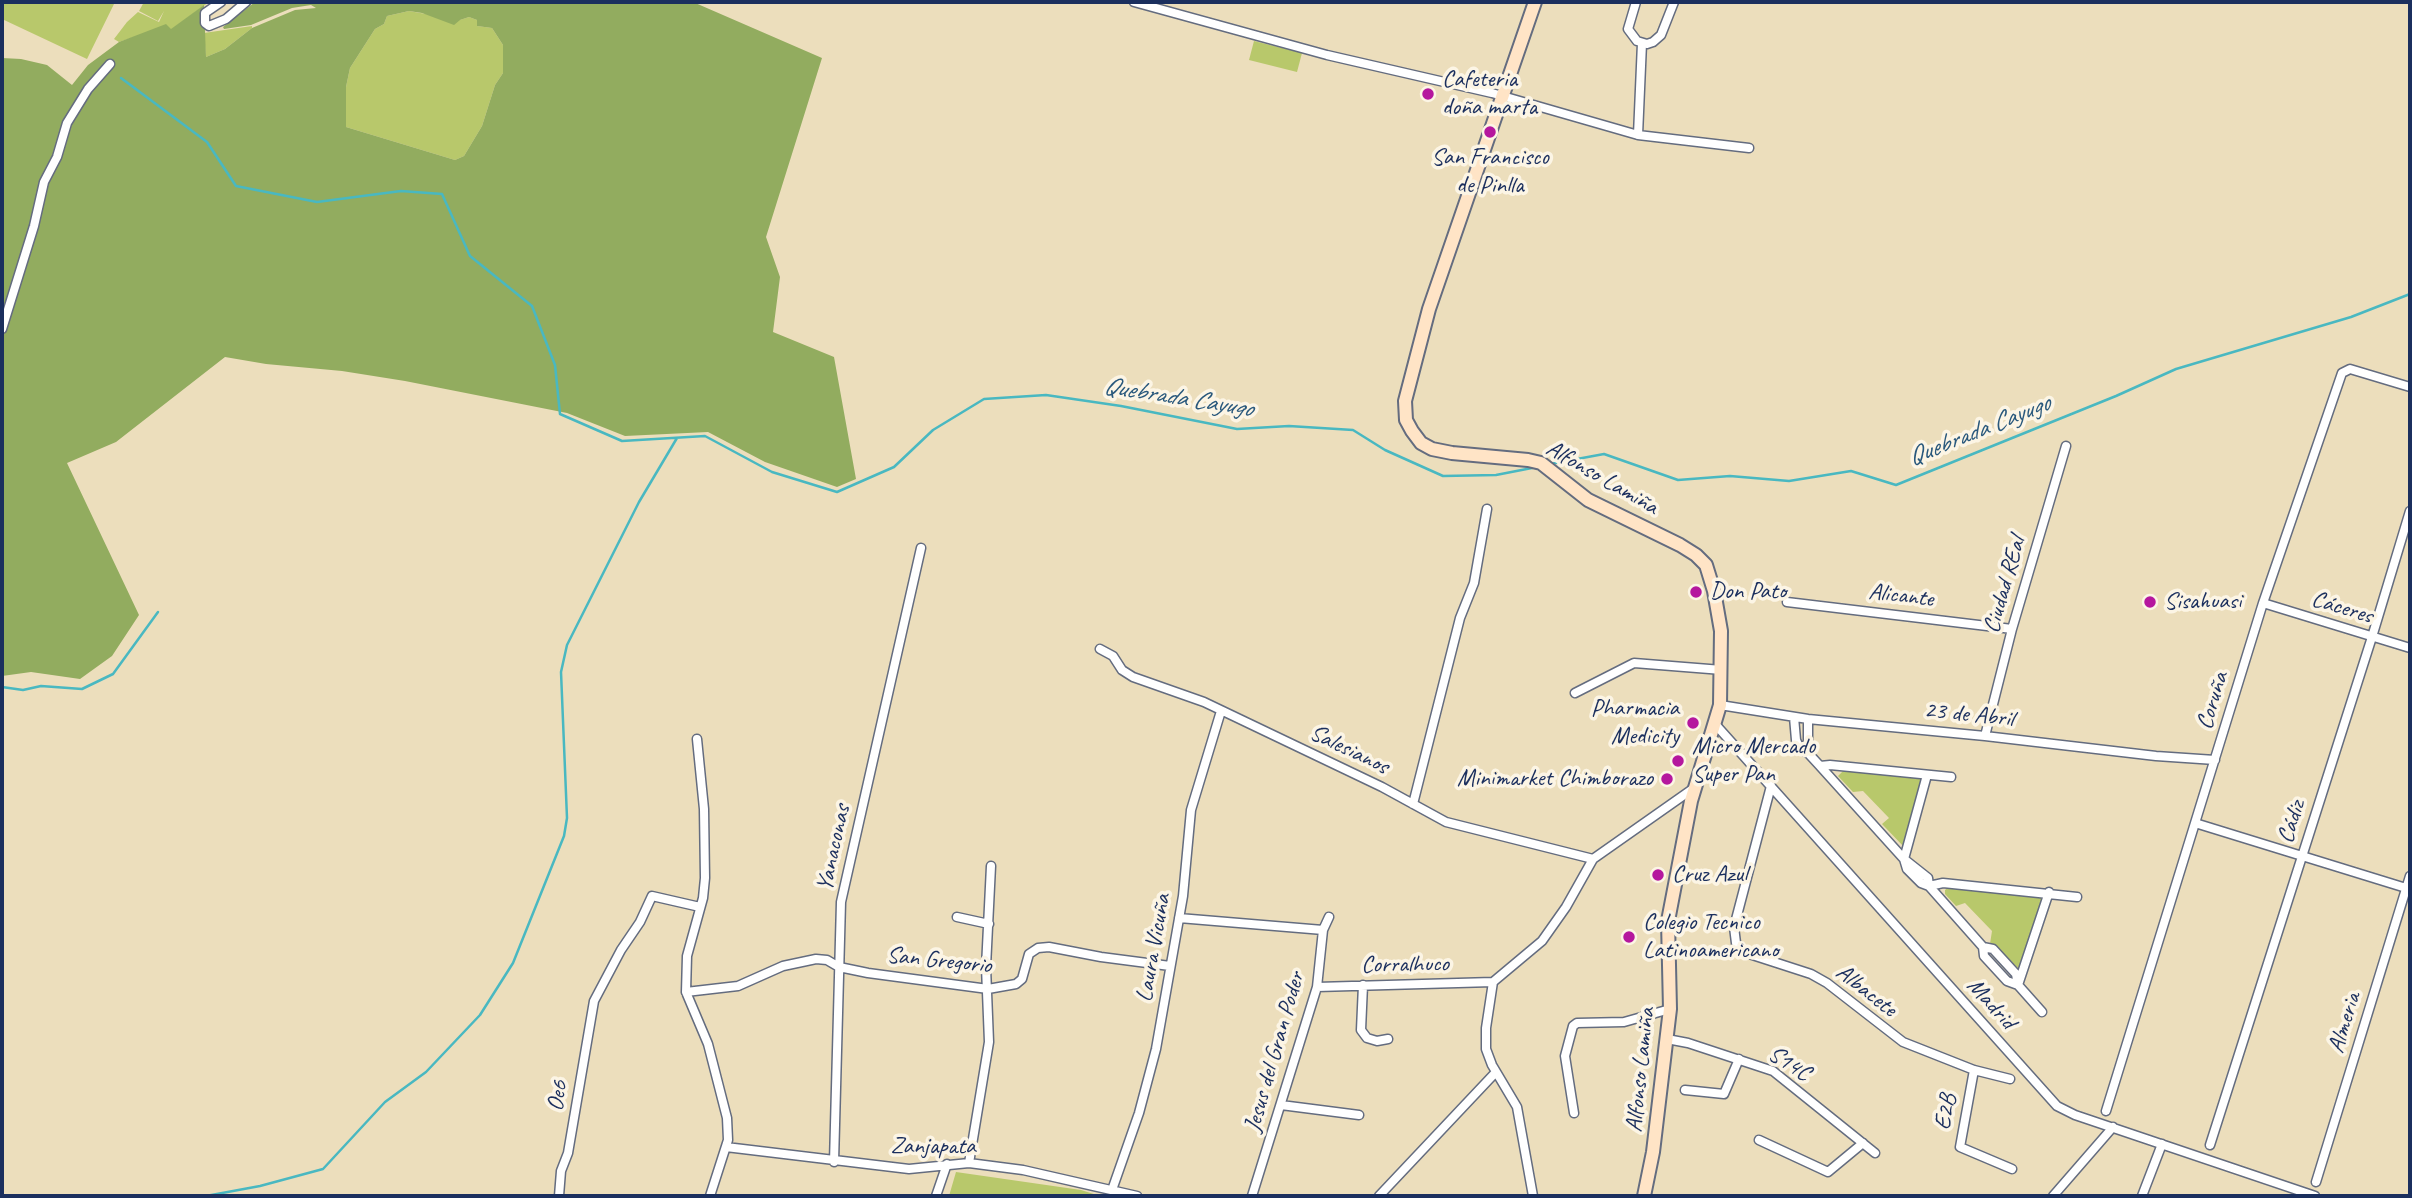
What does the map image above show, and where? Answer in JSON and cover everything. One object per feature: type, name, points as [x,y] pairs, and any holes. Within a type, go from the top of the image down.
[{"type":"street","points":[[221,2],[205,13],[205,23],[215,26],[246,2]]},
{"type":"street","points":[[1134,2],[1327,55],[1502,96],[1638,135],[1749,148]]},
{"type":"street","name":"Alfonso Lamiña","points":[[1535,2],[1429,309],[1405,401],[1406,420],[1421,443],[1432,449],[1528,460],[1546,466],[1588,500],[1696,555],[1706,565],[1714,591],[1720,631],[1720,705],[1695,788],[1668,920],[1670,1009],[1653,1152],[1644,1196]]},
{"type":"street","points":[[1636,2],[1628,29],[1633,38],[1642,43],[1653,42],[1661,35],[1674,2]]},
{"type":"street","points":[[1638,135],[1642,43]]},
{"type":"street","points":[[2,329],[34,226],[44,181],[57,157],[67,123],[88,89],[110,64]]},
{"type":"street","name":"Coruña","points":[[2106,1111],[2263,603],[2342,373],[2350,369],[2410,387]]},
{"type":"street","name":"Ciudad REal","points":[[1985,736],[2012,629],[2066,446]]},
{"type":"street","points":[[1413,804],[1460,618],[1474,583],[1487,509]]},
{"type":"street","name":"Cádiz","points":[[2210,1145],[2410,511]]},
{"type":"street","name":"Yanaconas","points":[[834,1161],[841,902],[921,548]]},
{"type":"street","name":"Alicante","points":[[1787,602],[2012,629]]},
{"type":"street","name":"Cáceres","points":[[2263,603],[2410,649]]},
{"type":"street","name":"Salesianos","points":[[1100,649],[1113,656],[1122,670],[1133,677],[1221,711],[1446,822],[1593,859]]},
{"type":"street","points":[[1575,693],[1634,663],[1722,670]]},
{"type":"street","name":"23 de Abril","points":[[1720,705],[1794,718],[2215,760]]},
{"type":"street","name":"Laura Vicuña","points":[[1112,1190],[1139,1113],[1156,1049],[1179,918],[1191,810],[1221,711]]},
{"type":"street","points":[[1794,718],[1796,740],[1800,749],[1808,753],[1904,859],[1914,864],[1928,878],[1929,886],[1983,947],[1993,949],[2016,974],[2018,985],[2042,1012]]},
{"type":"street","points":[[1808,719],[1808,753]]},
{"type":"street","name":"Madrid","points":[[1715,724],[2049,1098],[2065,1111],[2315,1196]]},
{"type":"street","points":[[697,739],[706,844],[705,878],[701,907],[687,956],[686,992],[708,1044],[727,1118],[726,1147],[710,1196]]},
{"type":"street","points":[[1820,766],[1951,777]]},
{"type":"street","points":[[1904,859],[1927,775]]},
{"type":"street","name":"Albacete","points":[[1771,786],[1734,927],[1736,943],[1742,951],[1811,974],[1827,983],[1903,1042],[1974,1070],[2010,1079]]},
{"type":"street","points":[[1533,1196],[1517,1107],[1486,1049],[1486,1028],[1493,982],[1542,942],[1566,907],[1593,859],[1695,788]]},
{"type":"street","points":[[2195,823],[2406,888]]},
{"type":"street","points":[[970,1163],[989,1042],[986,967],[991,866]]},
{"type":"street","name":"Almeria","points":[[2316,1182],[2410,876]]},
{"type":"street","points":[[1929,886],[1943,883],[2077,897]]},
{"type":"street","points":[[2018,985],[2049,892]]},
{"type":"street","name":"Oe6","points":[[559,1196],[561,1171],[568,1153],[594,1001],[652,896],[701,907]]},
{"type":"street","points":[[957,917],[989,924]]},
{"type":"street","name":"Jesus del Gran Poder","points":[[1252,1196],[1317,987],[1323,930],[1329,917]]},
{"type":"street","points":[[1179,918],[1323,930]]},
{"type":"street","name":"San Gregorio","points":[[686,992],[738,986],[798,961],[827,960],[839,967],[988,989],[1016,984],[1022,979],[1028,954],[1038,948],[1049,947],[1170,966]]},
{"type":"street","name":"Corralhuco","points":[[1317,987],[1493,982]]},
{"type":"street","points":[[1363,985],[1362,1030],[1367,1038],[1377,1041],[1388,1039]]},
{"type":"street","points":[[1574,1113],[1565,1056],[1573,1026],[1577,1023],[1624,1022],[1670,1009]]},
{"type":"street","name":"S14C","points":[[1667,1040],[1688,1043],[1773,1071],[1875,1153]]},
{"type":"street","points":[[1685,1090],[1724,1094],[1739,1059]]},
{"type":"street","name":"E2B","points":[[1974,1070],[1960,1147],[2012,1169]]},
{"type":"street","points":[[1379,1196],[1496,1072]]},
{"type":"street","points":[[1280,1105],[1359,1115]]},
{"type":"street","points":[[2053,1196],[2113,1127]]},
{"type":"street","points":[[1759,1140],[1828,1172],[1863,1143]]},
{"type":"street","points":[[2142,1196],[2162,1144]]},
{"type":"street","name":"Zanjapata","points":[[726,1147],[909,1169],[970,1163],[1023,1170],[1137,1196]]},
{"type":"street","points":[[936,1196],[947,1164]]},
{"type":"green space","points":[[3,2],[115,2],[87,59],[2,19]]},
{"type":"green space","points":[[144,2],[209,2],[171,30],[146,33],[119,42],[114,39],[138,12],[159,22],[164,11],[158,21],[139,11]]},
{"type":"green space","points":[[255,2],[693,2],[822,58],[766,237],[780,277],[773,332],[834,357],[856,479],[837,487],[765,462],[708,432],[625,436],[567,413],[405,381],[225,357],[116,442],[67,463],[139,615],[112,656],[80,679],[31,672],[2,676],[2,58],[47,65],[72,85],[88,65],[119,42],[166,24],[171,29],[204,5],[206,57],[225,49],[252,28],[295,10],[316,8],[311,5],[292,8],[251,25],[223,27]],"holes":[[[409,11],[454,25],[469,17],[477,20],[477,26],[492,28],[503,45],[503,73],[495,85],[482,126],[464,156],[455,160],[346,127],[346,87],[350,68],[375,29],[384,24],[387,16]]]},
{"type":"green space","points":[[409,11],[460,20],[469,17],[477,20],[477,26],[492,28],[503,45],[503,73],[495,85],[482,126],[464,156],[455,160],[346,127],[346,87],[350,68],[375,29],[384,24],[387,16]]},
{"type":"green space","points":[[252,26],[225,49],[206,57],[204,33]]},
{"type":"green space","points":[[1254,41],[1302,53],[1297,72],[1249,60]]},
{"type":"green space","points":[[1844,770],[1921,779],[1904,847],[1882,824],[1889,818],[1863,791],[1853,792],[1838,776]]},
{"type":"green space","points":[[1949,887],[2047,897],[2025,975],[1998,948],[1990,944],[1992,931],[1965,903],[1956,906],[1945,894]]},
{"type":"green space","points":[[956,1172],[1081,1190],[1100,1196],[949,1196]]},
{"type":"waterway","name":"Quebrada Cayugo","points":[[121,78],[207,142],[236,186],[317,202],[401,191],[442,194],[470,256],[532,306],[555,365],[560,414],[622,441],[705,436],[772,472],[837,492],[894,467],[933,430],[984,399],[1046,395],[1121,406],[1237,429],[1289,426],[1353,430],[1385,450],[1443,476],[1496,475],[1537,467]]},
{"type":"waterway","name":"Quebrada Cayugo","points":[[1550,464],[1604,454],[1678,480],[1730,476],[1789,481],[1851,471],[1896,485],[2176,369],[2351,317],[2410,294]]},
{"type":"waterway","points":[[206,1196],[260,1186],[323,1169],[385,1102],[426,1072],[480,1015],[513,963],[564,836],[567,818],[561,672],[567,645],[639,502],[677,438]]},
{"type":"waterway","points":[[2,687],[23,690],[41,686],[82,689],[113,674],[158,612]]},
{"type":"place","name":"Cafeteria doña marta","points":[[1428,94]]},
{"type":"place","name":"San Francisco de Pinlla","points":[[1490,132]]},
{"type":"place","name":"Don Pato","points":[[1696,592]]},
{"type":"place","name":"Sisahuasi","points":[[2150,602]]},
{"type":"place","name":"Pharmacia Medicity","points":[[1693,723]]},
{"type":"place","name":"Micro Mercado Super Pan","points":[[1678,761]]},
{"type":"place","name":"Minimarket Chimborazo","points":[[1667,779]]},
{"type":"place","name":"Cruz Azul","points":[[1658,875]]},
{"type":"place","name":"Colegio Tecnico Latinoamericano","points":[[1629,937]]}]
